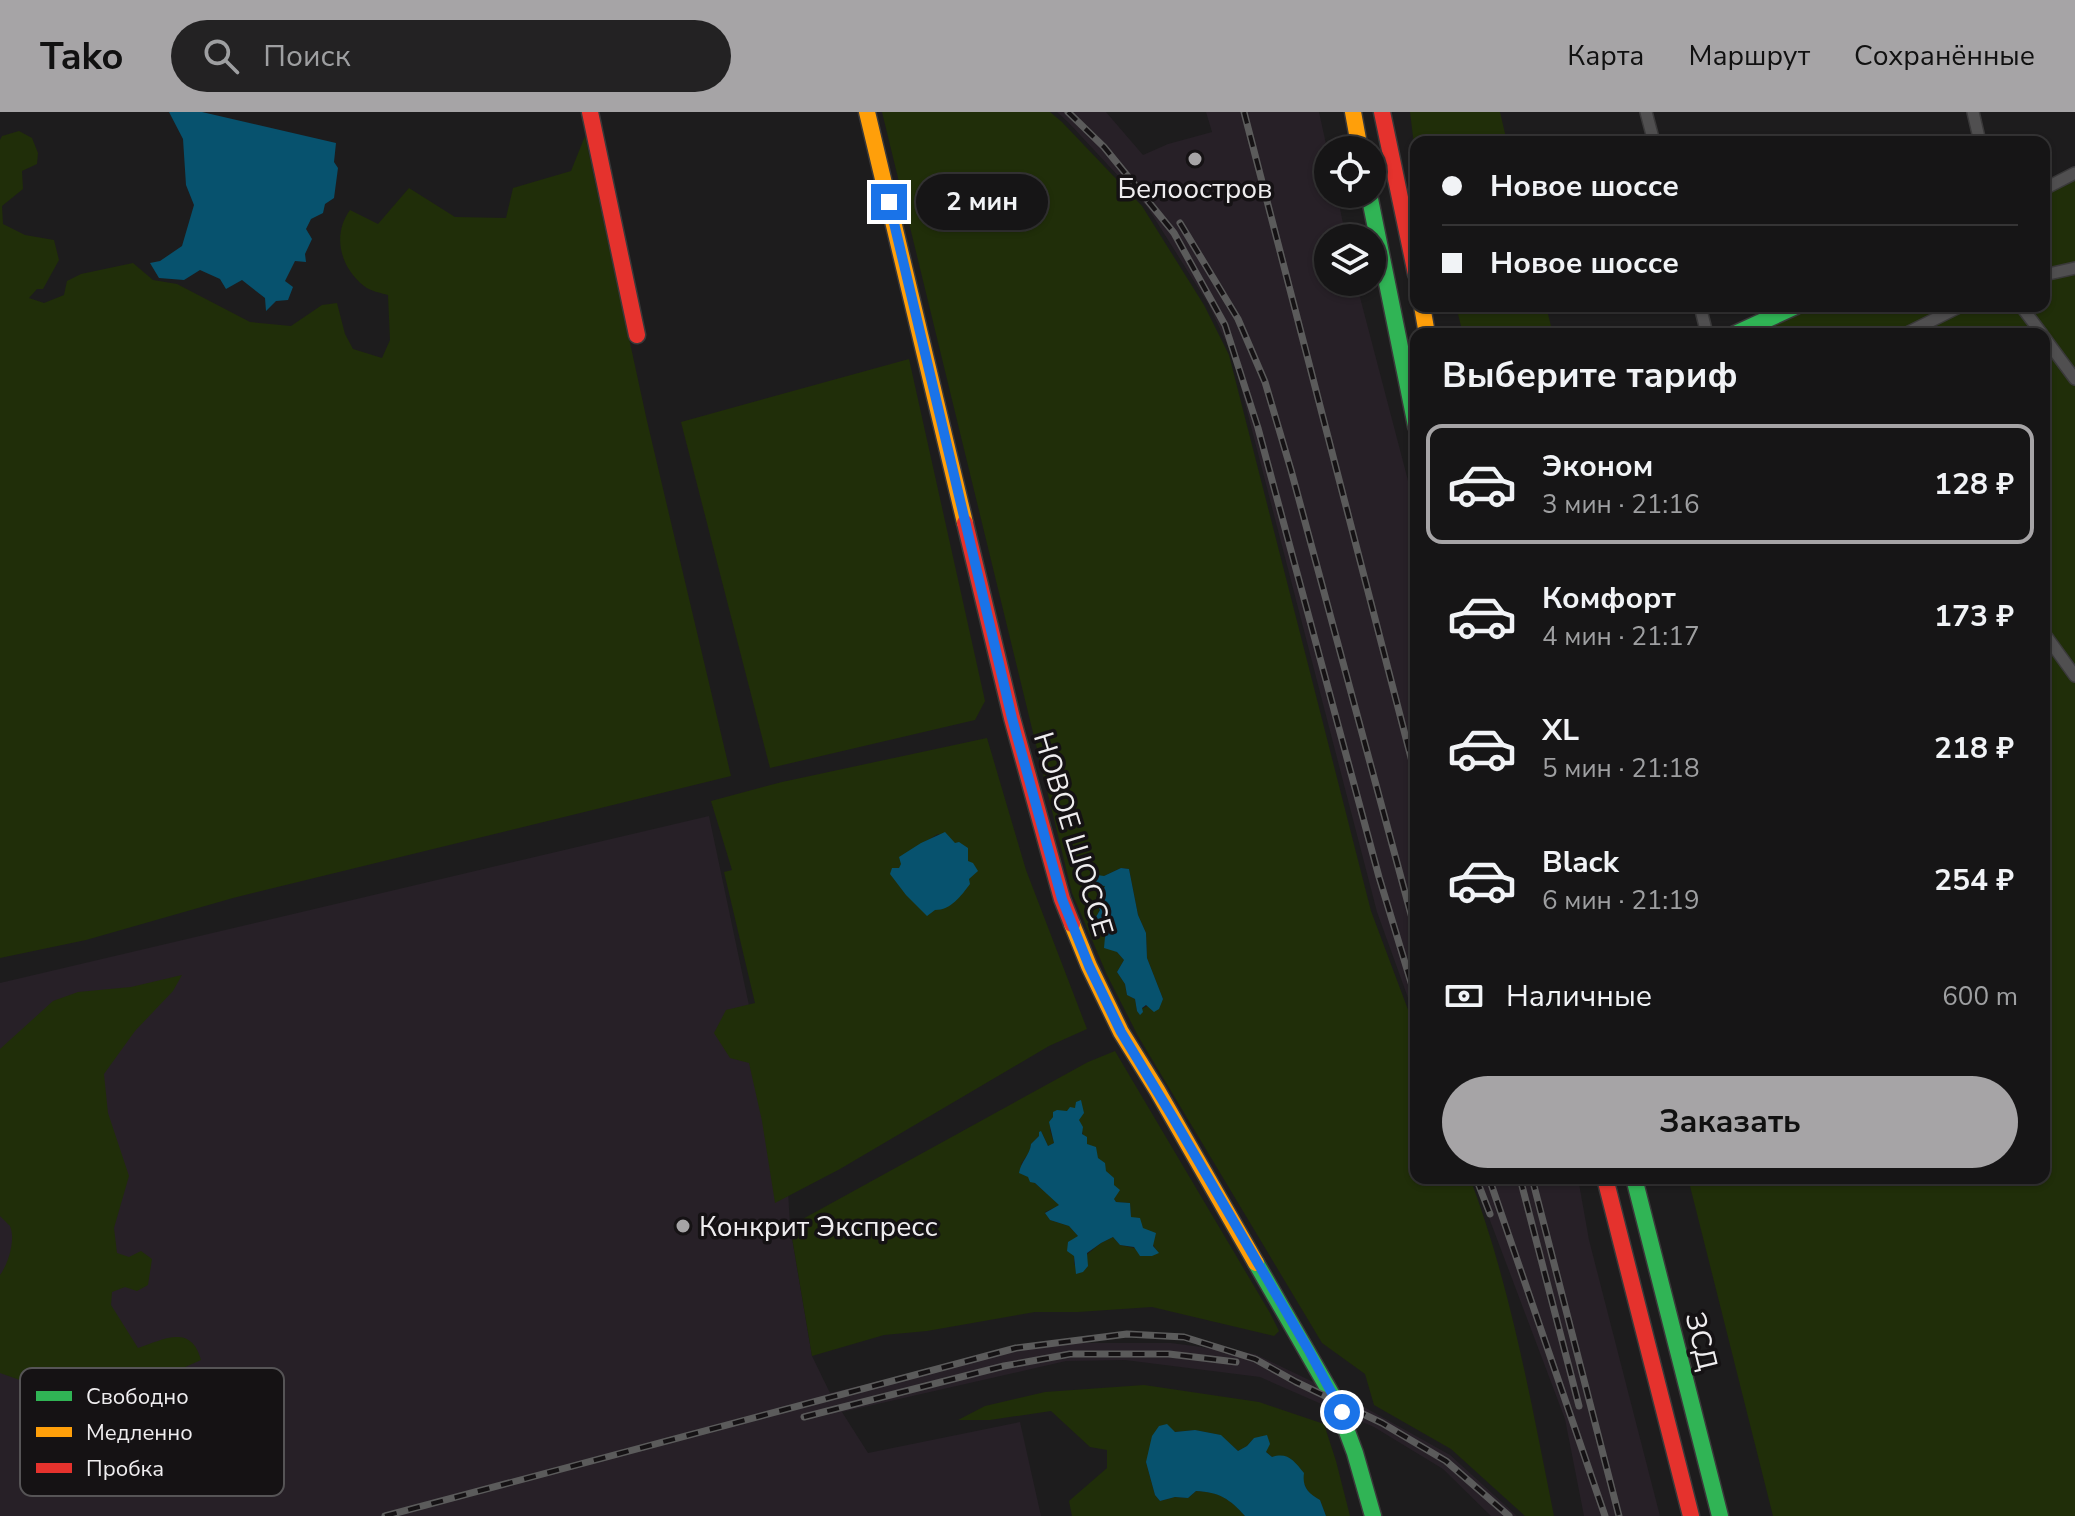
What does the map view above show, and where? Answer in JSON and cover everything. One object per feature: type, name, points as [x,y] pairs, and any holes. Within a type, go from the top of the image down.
[{"type":"main road","points":[[590,112],[637,335]]},
{"type":"main road","name":"НОВОЕ ШОССЕ","points":[[867,112],[1012,718],[1062,899],[1089,966],[1121,1032],[1336,1402],[1373,1516]]},
{"type":"main road","points":[[1353,112],[1357,136]]},
{"type":"main road","points":[[1382,112],[1410,245]]},
{"type":"main road","points":[[1372,208],[1410,396]]},
{"type":"main road","points":[[1751,328],[1784,312]]},
{"type":"main road","name":"ЗСД","points":[[1607,1184],[1691,1516]]},
{"type":"main road","name":"ЗСД","points":[[1636,1184],[1720,1516]]},
{"type":"street","points":[[1646,112],[1652,136]]},
{"type":"street","points":[[1973,112],[1979,136]]},
{"type":"street","points":[[2050,186],[2075,173]]},
{"type":"street","points":[[2050,274],[2075,268]]},
{"type":"street","points":[[1917,328],[1949,312]]},
{"type":"street","points":[[2050,345],[2075,379]]},
{"type":"street","points":[[2050,641],[2075,676]]},
{"type":"shaded area","points":[[1057,112],[1106,112],[1143,155],[1168,144],[1212,132],[1206,112],[1319,112],[1324,136],[1314,136],[1314,208],[1340,208],[1343,224],[1314,224],[1314,296],[1360,296],[1410,488],[1410,1003],[1377,912],[1233,357],[1209,305],[1148,208]]},
{"type":"shaded area","points":[[709,816],[788,1190],[790,1226],[812,1356],[830,1393],[958,1362],[1058,1343],[1171,1343],[1255,1354],[1355,1402],[1450,1455],[1517,1516],[1491,1516],[1443,1469],[1374,1427],[1260,1377],[1125,1360],[1066,1361],[842,1412],[868,1453],[1020,1422],[1041,1516],[0,1516],[0,983]]},
{"type":"shaded area","points":[[1476,1184],[1579,1184],[1589,1240],[1660,1516],[1584,1516],[1565,1419]]},
{"type":"green space","points":[[882,112],[1050,112],[1142,206],[1204,305],[1229,355],[1371,911],[1410,1015],[1410,1184],[1472,1184],[1509,1303],[1554,1516],[1525,1516],[1451,1449],[1374,1405],[1365,1374],[1322,1343],[1138,1036],[1107,975],[1072,893]],"holes":[[[1121,868],[1129,869],[1138,915],[1146,933],[1147,958],[1163,999],[1137,1011],[1135,999],[1127,995],[1125,984],[1117,972],[1124,960],[1117,952],[1110,927],[1096,918],[1103,897],[1104,876]]]},
{"type":"green space","points":[[1410,112],[1500,112],[1506,136],[1413,136]]},
{"type":"green space","points":[[19,131],[32,138],[38,153],[37,164],[22,171],[23,189],[2,206],[3,224],[25,235],[54,240],[59,260],[43,289],[37,289],[29,298],[44,303],[64,295],[67,281],[81,274],[133,263],[153,280],[177,284],[250,322],[291,326],[322,305],[337,303],[345,334],[353,349],[382,358],[390,340],[388,295],[364,286],[344,260],[341,230],[350,210],[378,224],[409,188],[455,217],[506,218],[513,188],[571,171],[585,136],[647,421],[731,776],[233,898],[86,940],[0,958],[0,140],[2,136]]},
{"type":"green space","points":[[2075,173],[2075,1516],[1773,1516],[1690,1184],[2050,1184],[2050,328],[1747,328],[1756,312],[2050,312],[2050,186]]},
{"type":"green space","points":[[1458,312],[1548,312],[1552,328],[1462,328]]},
{"type":"green space","points":[[909,359],[985,701],[975,720],[770,768],[681,422]]},
{"type":"green space","points":[[987,738],[1026,870],[1087,1029],[1049,1046],[840,1169],[775,1203],[749,1063],[730,1058],[714,1033],[726,1010],[755,1003],[724,872],[732,870],[711,801],[782,782]],"holes":[[[938,834],[964,857],[968,879],[892,869],[902,864],[900,857]]]},
{"type":"green space","points":[[182,975],[173,991],[135,1031],[104,1074],[108,1113],[129,1176],[114,1228],[117,1253],[129,1257],[141,1251],[152,1259],[148,1285],[137,1291],[125,1287],[112,1292],[111,1305],[138,1348],[175,1337],[183,1338],[190,1341],[201,1360],[183,1368],[20,1368],[20,1380],[0,1373],[0,1275],[12,1245],[12,1232],[0,1216],[0,1049],[53,1001],[78,992],[131,987]]},
{"type":"green space","points":[[1115,1051],[1279,1331],[1274,1336],[1152,1307],[1035,1312],[927,1331],[884,1335],[812,1356],[790,1226],[1088,1062]],"holes":[[[1075,1109],[1086,1144],[1114,1185],[1114,1199],[1116,1202],[1130,1203],[1131,1217],[1143,1228],[1158,1253],[1120,1245],[1113,1237],[1074,1265],[1079,1237],[1069,1226],[1050,1220],[1045,1212],[1060,1205],[1028,1177],[1021,1164],[1041,1131],[1048,1146],[1054,1143],[1050,1130],[1053,1117]]]},
{"type":"green space","points":[[1144,1385],[1259,1402],[1324,1424],[1350,1516],[1326,1516],[1320,1500],[1310,1495],[1303,1482],[1254,1438],[1238,1451],[1220,1435],[1195,1430],[1174,1432],[1146,1462],[1155,1495],[1160,1501],[1188,1498],[1196,1491],[1211,1493],[1229,1500],[1245,1516],[1072,1516],[1069,1501],[1107,1468],[1107,1450],[1090,1447],[1051,1411],[990,1420],[958,1420],[985,1406],[1045,1392]]},
{"type":"water","points":[[169,112],[202,112],[336,143],[334,162],[338,168],[334,198],[325,204],[323,213],[311,219],[306,229],[312,239],[305,254],[306,262],[295,261],[285,281],[293,287],[288,300],[276,301],[266,311],[265,298],[242,280],[226,289],[220,279],[200,270],[184,280],[159,278],[150,263],[160,261],[182,246],[194,205],[186,185],[183,139]]},
{"type":"water","points":[[945,832],[955,843],[968,848],[968,861],[978,871],[969,879],[970,884],[955,902],[927,916],[890,874],[892,868],[899,868],[899,857]]},
{"type":"water","points":[[1121,868],[1129,869],[1138,915],[1146,933],[1147,958],[1163,999],[1159,1009],[1154,1012],[1146,1005],[1140,1015],[1135,999],[1127,995],[1125,984],[1117,972],[1124,960],[1117,952],[1104,948],[1110,927],[1103,925],[1096,917],[1100,910],[1096,903],[1105,886],[1096,885],[1093,880],[1097,875],[1104,876]]},
{"type":"water","points":[[1081,1100],[1084,1113],[1079,1120],[1083,1127],[1082,1134],[1087,1137],[1087,1144],[1096,1147],[1098,1158],[1105,1163],[1106,1171],[1120,1190],[1114,1199],[1116,1202],[1130,1203],[1131,1217],[1140,1218],[1143,1228],[1156,1233],[1153,1246],[1159,1253],[1140,1256],[1134,1247],[1120,1245],[1113,1237],[1087,1253],[1088,1266],[1076,1274],[1074,1256],[1067,1251],[1068,1242],[1078,1236],[1069,1226],[1050,1220],[1045,1213],[1059,1205],[1028,1177],[1019,1173],[1039,1132],[1048,1146],[1054,1143],[1049,1122],[1053,1112],[1075,1108],[1076,1102]]},
{"type":"water","points":[[1167,1424],[1175,1432],[1195,1430],[1221,1435],[1238,1451],[1254,1438],[1267,1435],[1270,1444],[1266,1452],[1272,1457],[1287,1457],[1297,1465],[1304,1473],[1307,1489],[1320,1500],[1326,1516],[1245,1516],[1224,1498],[1196,1491],[1188,1498],[1160,1501],[1155,1495],[1146,1462],[1152,1436],[1159,1426]]},
{"type":"railway","points":[[1068,112],[1104,147],[1174,233],[1225,325],[1258,428],[1379,877],[1410,979]]},
{"type":"railway","points":[[1244,112],[1410,754]]},
{"type":"railway","points":[[1180,223],[1238,319],[1265,382],[1410,911]]},
{"type":"railway","points":[[1478,1184],[1490,1214]]},
{"type":"railway","points":[[1491,1184],[1605,1516]]},
{"type":"railway","points":[[1522,1184],[1579,1406]]},
{"type":"railway","points":[[1534,1184],[1619,1516]]},
{"type":"railway","points":[[385,1516],[1016,1348],[1127,1334],[1184,1337],[1255,1359],[1382,1423],[1446,1461],[1509,1516]]},
{"type":"railway","points":[[804,1417],[1004,1366],[1070,1354],[1169,1354],[1236,1362]]},
{"type":"traffic: fast","points":[[1372,208],[1410,396]]},
{"type":"traffic: fast","points":[[1748,328],[1783,312]]},
{"type":"traffic: fast","points":[[1636,1184],[1720,1516]]},
{"type":"traffic: fast","points":[[1256,1263],[1336,1402],[1373,1516]]},
{"type":"traffic: slow","points":[[867,112],[965,523]]},
{"type":"traffic: slow","points":[[1353,112],[1357,136]]},
{"type":"traffic: slow","points":[[1423,312],[1426,328]]},
{"type":"traffic: slow","points":[[1072,924],[1121,1032],[1256,1263]]},
{"type":"traffic: jam","points":[[590,112],[637,335]]},
{"type":"traffic: jam","points":[[1382,112],[1410,245]]},
{"type":"traffic: jam","points":[[965,523],[1012,718],[1062,899],[1072,924]]},
{"type":"traffic: jam","points":[[1607,1184],[1691,1516]]},
{"type":"place","name":"Белоостров","points":[[1195,159]]},
{"type":"place","name":"Конкрит Экспресс","points":[[683,1226]]},
{"type":"route","points":[[889,202],[1012,718],[1062,899],[1089,966],[1121,1032],[1342,1412]]}]
